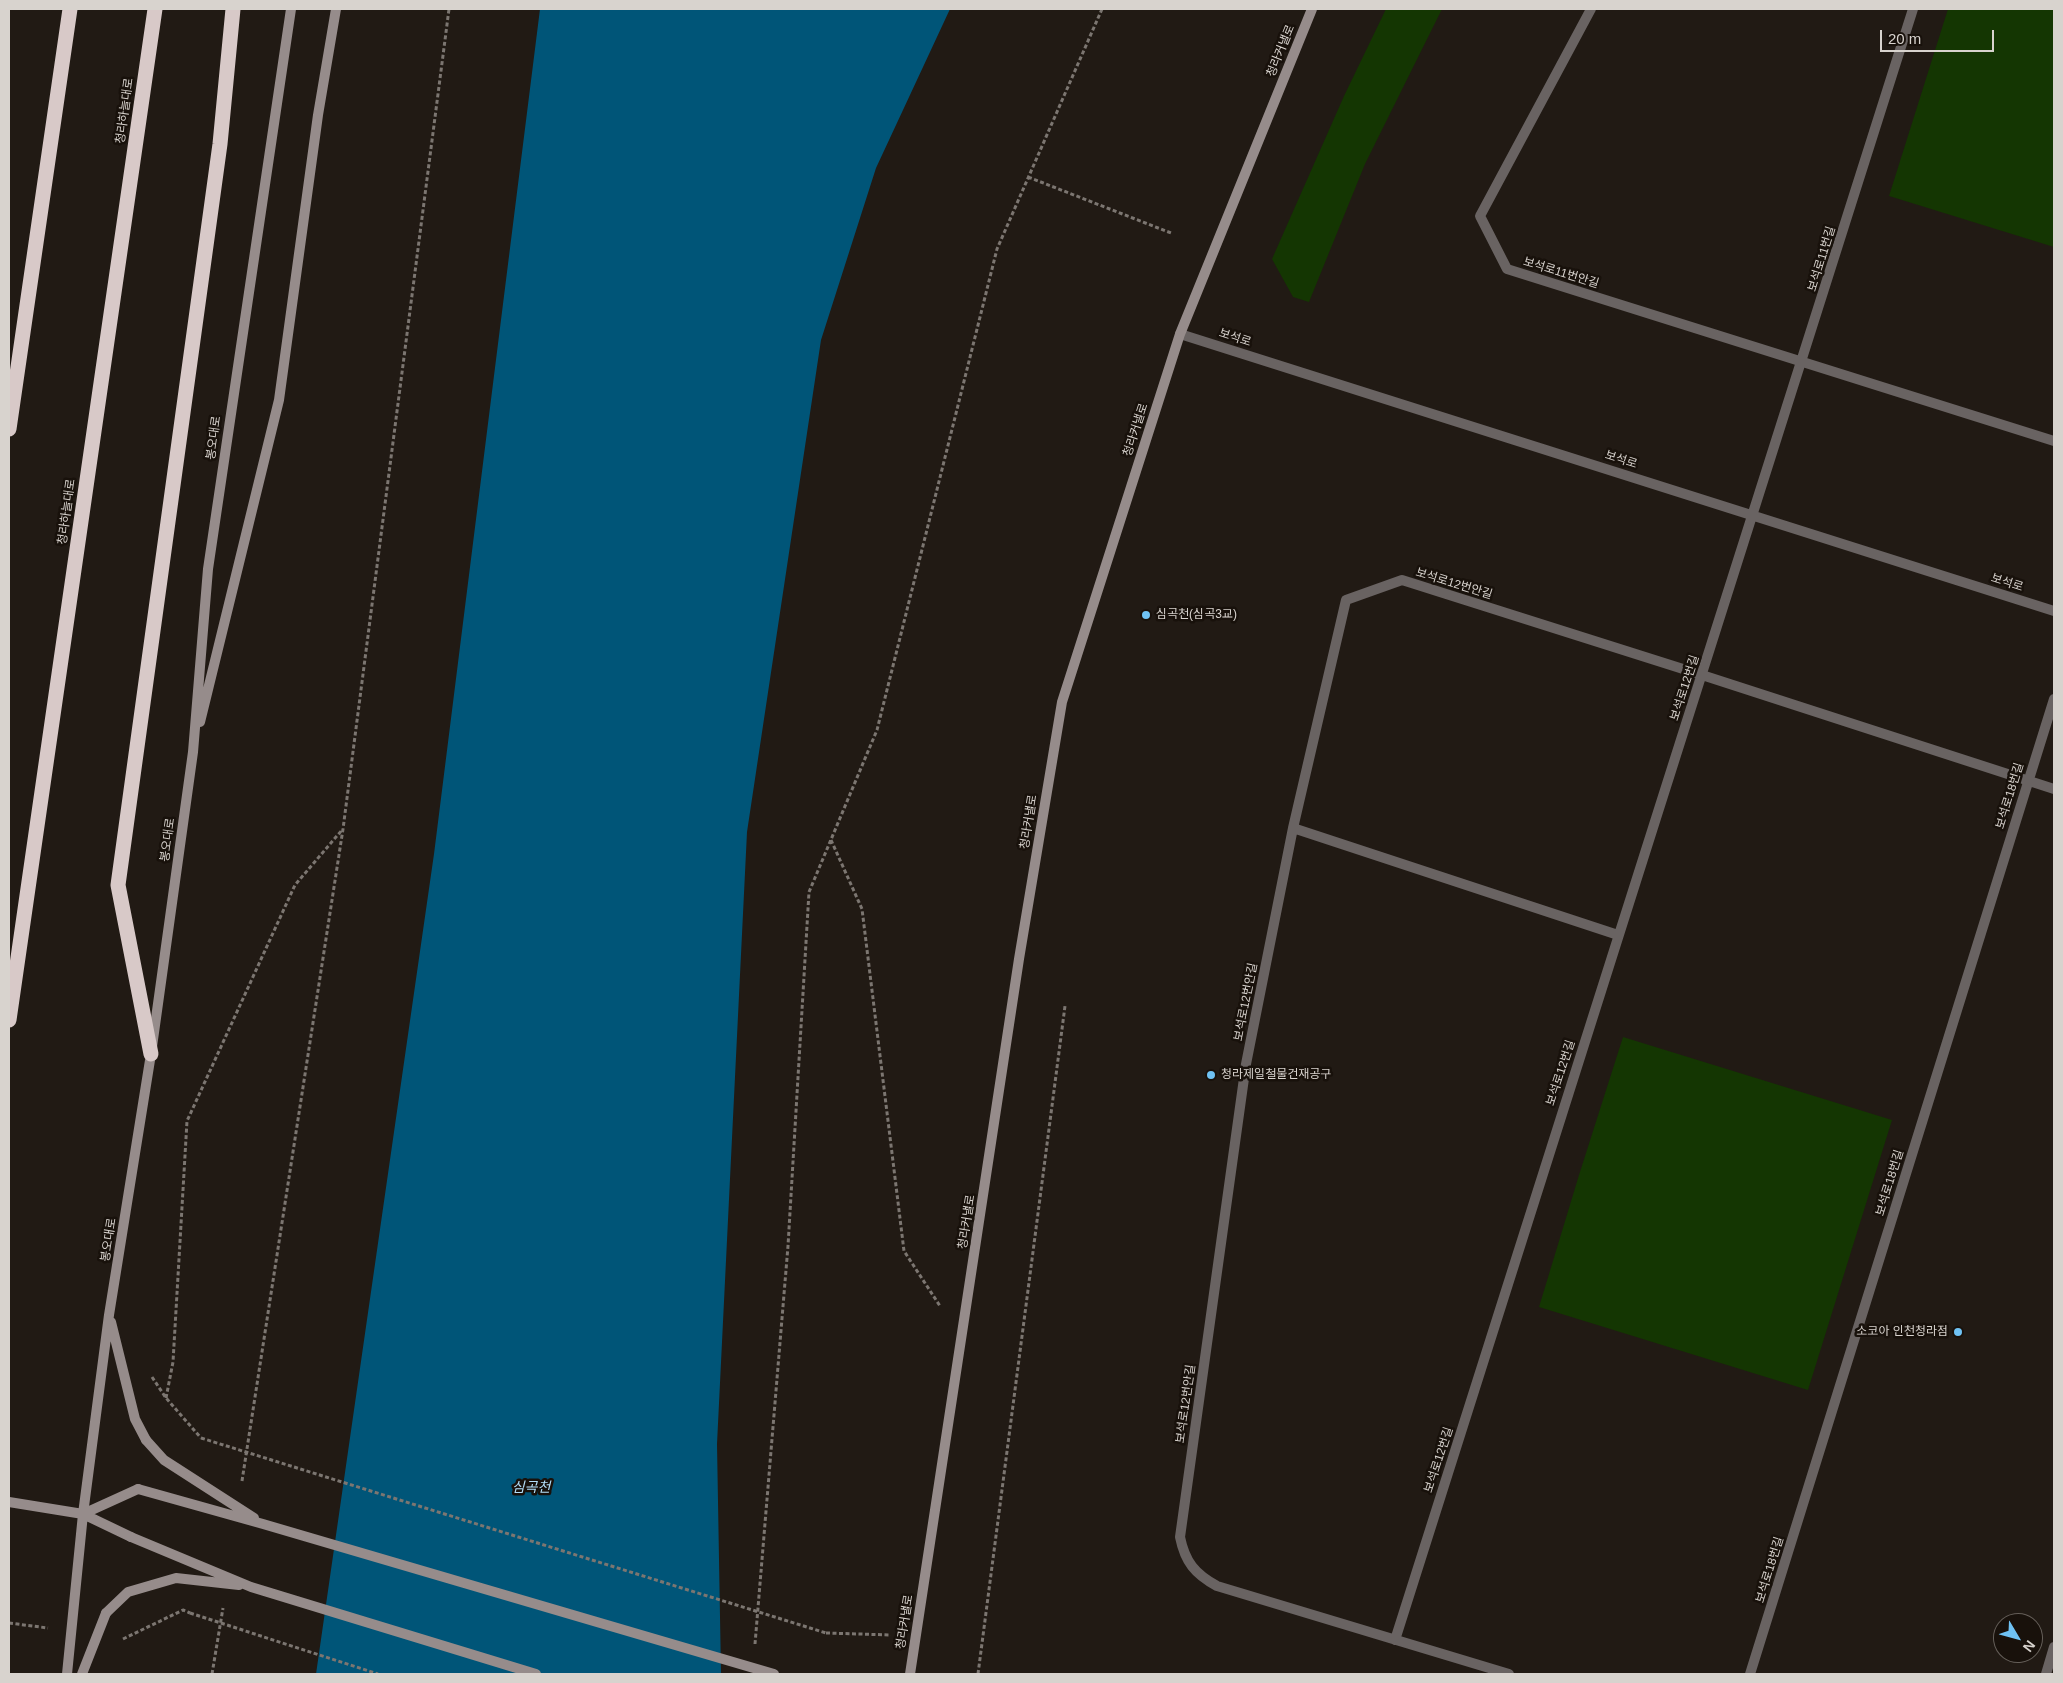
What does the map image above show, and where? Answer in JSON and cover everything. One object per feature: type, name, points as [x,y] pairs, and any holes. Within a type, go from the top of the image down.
[{"type":"highway","points":[[9,429],[70,9]]},
{"type":"highway","name":"청라하늘대로","points":[[9,1020],[155,9]]},
{"type":"highway","points":[[151,1054],[118,885],[219,154],[233,9]]},
{"type":"street","name":"봉오대로","points":[[66,1674],[83,1514],[110,1315],[151,1054],[193,752],[208,568],[291,9]]},
{"type":"street","points":[[193,752],[279,400],[318,116],[336,9]]},
{"type":"street","name":"청라커낼로","points":[[910,1674],[1019,960],[1062,702],[1180,334],[1312,9]]},
{"type":"street","name":"보석로11번안길","points":[[1590,9],[1480,216],[1507,270],[1803,362]]},
{"type":"street","name":"보석로11번길","points":[[1754,516],[1913,9]]},
{"type":"street","name":"보석로","points":[[1180,334],[2054,611]]},
{"type":"street","points":[[1803,362],[2054,441]]},
{"type":"street","name":"보석로12번길","points":[[1395,1640],[1618,935],[1754,516]]},
{"type":"street","name":"보석로12번안길","points":[[1509,1674],[1217,1586],[1204,1579],[1183,1553],[1180,1537],[1246,1064],[1293,828],[1346,600],[1402,580],[1702,675]]},
{"type":"street","points":[[1702,675],[2054,789]]},
{"type":"street","name":"보석로18번길","points":[[1750,1674],[2054,699]]},
{"type":"street","points":[[1293,828],[1618,935]]},
{"type":"street","points":[[110,1315],[135,1419],[146,1440],[164,1460],[263,1524]]},
{"type":"street","points":[[83,1514],[138,1490],[263,1524],[774,1674]]},
{"type":"street","points":[[9,1502],[83,1514],[131,1537],[251,1587],[536,1674]]},
{"type":"street","points":[[82,1674],[106,1613],[128,1592],[176,1578],[251,1587]]},
{"type":"street","points":[[2046,1674],[2054,1647]]},
{"type":"path","points":[[241,1488],[343,829],[449,9]]},
{"type":"path","points":[[755,1645],[788,1246],[809,892],[877,730],[997,249],[1102,9]]},
{"type":"path","points":[[1028,177],[1171,233]]},
{"type":"path","points":[[166,1398],[173,1362],[187,1121],[295,885],[343,829]]},
{"type":"path","points":[[831,840],[862,909],[904,1251],[962,1338]]},
{"type":"path","points":[[978,1674],[1066,1006]]},
{"type":"path","points":[[149,1373],[166,1398],[201,1438],[826,1633],[916,1635]]},
{"type":"path","points":[[212,1674],[223,1606]]},
{"type":"path","points":[[124,1639],[183,1610],[378,1674]]},
{"type":"path","points":[[9,1622],[34,1626]]},
{"type":"green space","points":[[1386,9],[1442,9],[1365,164],[1309,302],[1293,297],[1272,259],[1344,96]]},
{"type":"green space","points":[[1948,9],[2054,9],[2054,247],[1889,196]]},
{"type":"green space","points":[[1623,1037],[1892,1120],[1808,1390],[1539,1307]]},
{"type":"water","name":"심곡천","points":[[540,9],[950,9],[876,168],[821,340],[747,832],[717,1444],[721,1674],[316,1674],[434,854]]},
{"type":"place","name":"심곡천(심곡3교)","points":[[1146,615]]},
{"type":"place","name":"청라제일철물건재공구","points":[[1211,1075]]},
{"type":"place","name":"소코아 인천청라점","points":[[1958,1332]]}]
